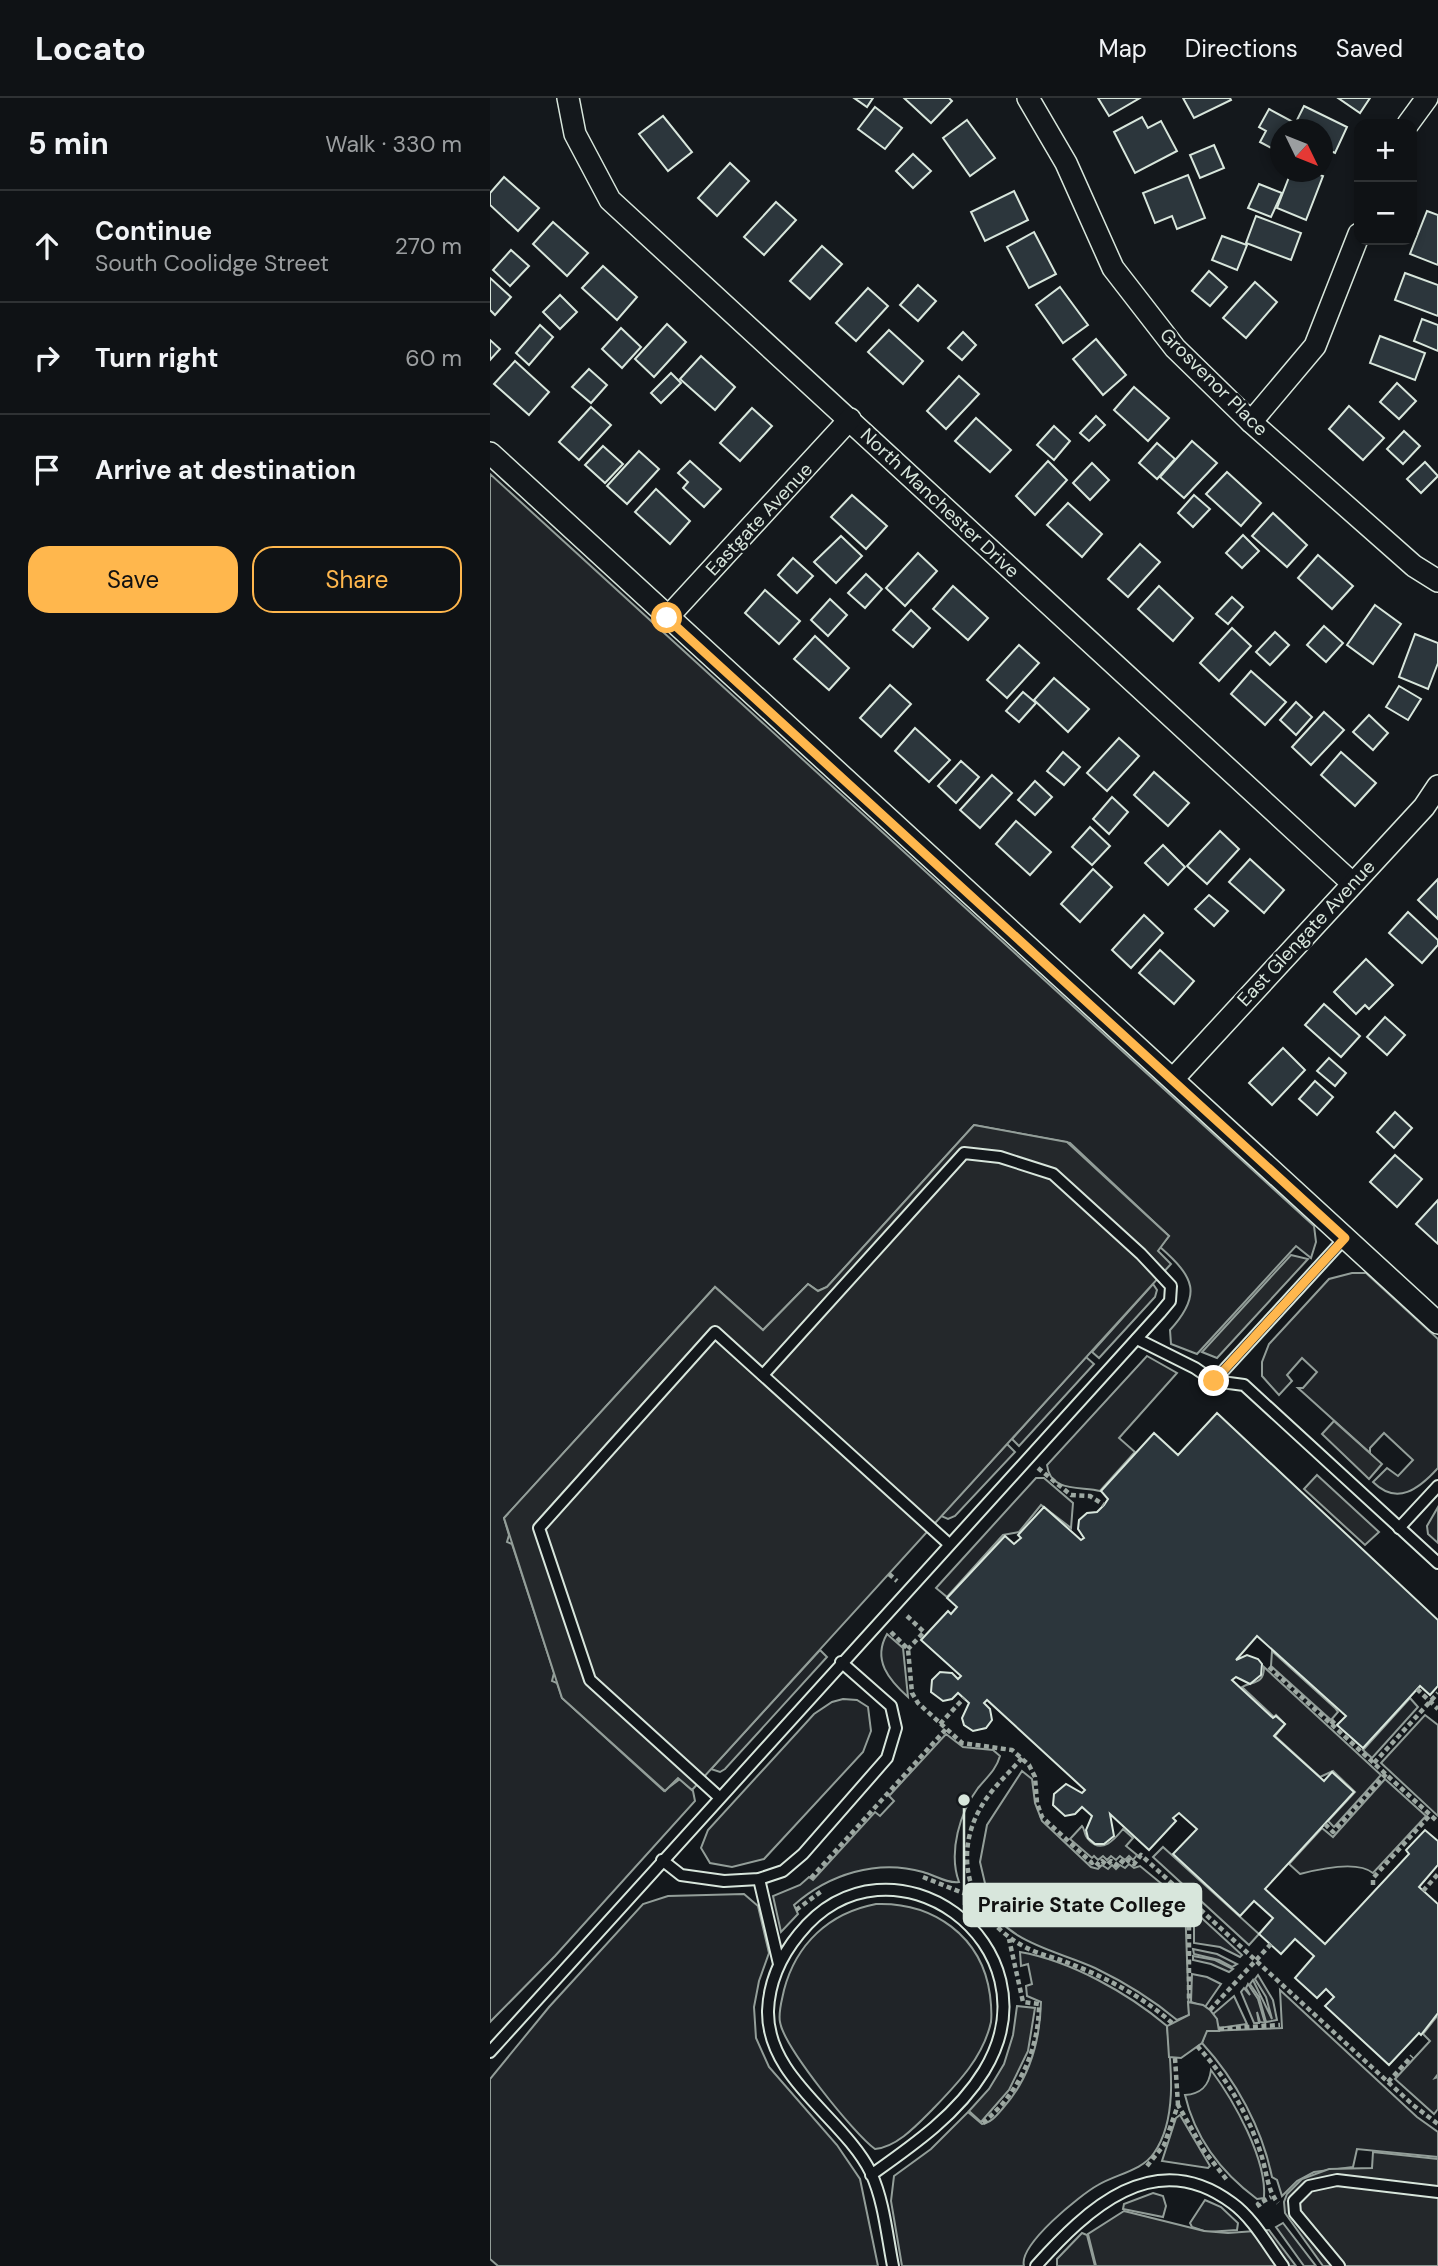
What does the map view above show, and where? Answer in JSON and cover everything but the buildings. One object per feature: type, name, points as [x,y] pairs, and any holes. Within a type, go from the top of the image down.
[{"type":"street","name":"North Manchester Drive","points":[[568,98],[575,134],[610,200],[1351,882]]},
{"type":"street","name":"Grosvenor Place","points":[[1028,98],[1062,156],[1113,268],[1175,348],[1251,422],[1414,566],[1438,581]]},
{"type":"street","points":[[1412,119],[1427,98]]},
{"type":"street","points":[[1251,422],[1315,346],[1355,245]]},
{"type":"street","name":"Eastgate Avenue","points":[[667,618],[850,419]]},
{"type":"street","points":[[490,453],[1438,1323]]},
{"type":"street","name":"East Glengate Avenue","points":[[1173,1079],[1351,882],[1424,807],[1438,786]]},
{"type":"lane","points":[[490,2052],[841,1662],[1137,1339],[1170,1301],[1171,1286],[1053,1174],[1000,1157],[964,1153],[763,1376]]},
{"type":"lane","points":[[1214,1381],[1345,1238]]},
{"type":"lane","points":[[719,1797],[590,1680],[539,1528],[715,1332],[949,1544]]},
{"type":"lane","points":[[1137,1339],[1195,1368],[1214,1381],[1244,1385],[1438,1563]]},
{"type":"lane","points":[[1399,1528],[1438,1486]]},
{"type":"lane","points":[[662,1860],[681,1875],[701,1880],[759,1879],[783,1871],[803,1854],[887,1758],[896,1728],[891,1706],[841,1662]]},
{"type":"lane","points":[[759,1879],[779,1964]]},
{"type":"lane","points":[[872,2175],[916,2144],[952,2110],[984,2072],[1000,2034],[1005,2000],[993,1956],[981,1936],[955,1911],[932,1899],[906,1892],[882,1890],[842,1899],[821,1912],[796,1937],[779,1964],[768,2010],[774,2045],[800,2085],[856,2149],[872,2175],[893,2266]]},
{"type":"lane","points":[[1339,2266],[1295,2213],[1294,2201],[1309,2186],[1337,2180],[1438,2192]]},
{"type":"lane","points":[[1036,2266],[1072,2226],[1100,2204],[1133,2184],[1160,2181],[1188,2183],[1213,2192],[1234,2204],[1283,2266]]},
{"type":"path","points":[[1040,1469],[1071,1495],[1090,1496],[1104,1505]]},
{"type":"path","points":[[889,1574],[897,1582]]},
{"type":"path","points":[[908,1649],[924,1632],[907,1616],[890,1634],[908,1649],[914,1698],[940,1724],[970,1746],[1012,1750],[1022,1759],[1032,1769],[1042,1817],[1092,1863],[1094,1861],[1099,1865],[1102,1861],[1107,1865],[1111,1861],[1116,1865],[1120,1860],[1125,1864],[1129,1860],[1134,1864],[1141,1855],[1388,2082],[1438,2124]]},
{"type":"path","points":[[1269,1667],[1438,1822]]},
{"type":"path","points":[[1416,1689],[1438,1709]]},
{"type":"path","points":[[1374,1763],[1438,1693]]},
{"type":"path","points":[[940,1724],[964,1698]]},
{"type":"path","points":[[1331,1724],[1337,1718]]},
{"type":"path","points":[[811,1878],[946,1729]]},
{"type":"path","points":[[1022,1759],[980,1808],[971,1828],[968,1880],[974,1898],[1009,1938],[1028,1949],[1102,1978],[1133,1995],[1172,2023]]},
{"type":"path","points":[[1325,1824],[1333,1832],[1386,1774]]},
{"type":"path","points":[[1373,1885],[1373,1878],[1430,1815]]},
{"type":"path","points":[[1423,1891],[1438,1874]]},
{"type":"path","points":[[1189,1899],[1189,2002]]},
{"type":"path","points":[[983,2123],[1001,2106],[1024,2071],[1039,2017],[1039,2004],[1023,2002],[1009,1938]]},
{"type":"path","points":[[1210,2010],[1271,1944]]},
{"type":"path","points":[[1219,2029],[1280,2025]]},
{"type":"path","points":[[1197,2046],[1222,2076],[1245,2115],[1261,2155],[1271,2197],[1278,2202],[1279,2207]]},
{"type":"path","points":[[1388,2082],[1412,2056]]},
{"type":"path","points":[[1144,2169],[1164,2145],[1178,2105],[1175,2058]]},
{"type":"path","points":[[1178,2105],[1205,2152],[1227,2179]]},
{"type":"path","points":[[1265,2215],[1258,2204],[1271,2197]]},
{"type":"shaded area","points":[[490,474],[1314,1226],[1316,1242],[1311,1258],[1296,1246],[1197,1354],[1171,1344],[1170,1330],[1187,1306],[1190,1286],[1181,1268],[1160,1247],[1169,1236],[1070,1143],[974,1125],[827,1287],[818,1291],[808,1284],[763,1330],[715,1287],[504,1518],[509,1535],[507,1542],[512,1544],[554,1673],[552,1681],[557,1683],[562,1698],[664,1791],[680,1779],[693,1791],[695,1801],[555,1956],[490,2022]]},
{"type":"shaded area","points":[[974,1125],[1067,1142],[1169,1236],[1158,1251],[1171,1264],[692,1790],[678,1778],[665,1791],[562,1698],[504,1518],[715,1287],[763,1330],[808,1284],[818,1291],[827,1287]]},
{"type":"shaded area","points":[[1291,1255],[1308,1259],[1217,1358],[1202,1352]]},
{"type":"shaded area","points":[[1352,1273],[1366,1273],[1438,1339],[1438,1468],[1415,1488],[1399,1494],[1382,1489],[1373,1482],[1387,1468],[1398,1476],[1413,1460],[1384,1433],[1370,1448],[1370,1453],[1298,1388],[1303,1388],[1317,1372],[1302,1358],[1287,1375],[1292,1381],[1279,1395],[1262,1376],[1262,1362],[1269,1344],[1329,1279]]},
{"type":"shaded area","points":[[1153,1284],[1157,1290],[1155,1297],[1099,1358],[1092,1352]]},
{"type":"shaded area","points":[[1147,1356],[1177,1373],[1119,1438],[1135,1452],[1100,1491],[1068,1487],[1054,1480],[1047,1465]]},
{"type":"shaded area","points":[[1086,1357],[1094,1364],[1019,1446],[1012,1439]]},
{"type":"shaded area","points":[[1334,1421],[1382,1464],[1369,1479],[1322,1434]]},
{"type":"shaded area","points":[[1007,1444],[1015,1452],[955,1516],[948,1519],[941,1516]]},
{"type":"shaded area","points":[[1317,1475],[1379,1532],[1365,1545],[1304,1489]]},
{"type":"shaded area","points":[[1036,1478],[1044,1478],[1073,1503],[1071,1528],[1041,1505],[1019,1532],[1003,1535],[947,1597],[936,1588]]},
{"type":"shaded area","points":[[1438,1507],[1438,1543],[1428,1534],[1427,1526]]},
{"type":"shaded area","points":[[887,1634],[903,1648],[908,1697],[889,1676],[882,1661],[881,1652]]},
{"type":"shaded area","points":[[820,1650],[827,1657],[725,1769],[720,1772],[711,1769]]},
{"type":"shaded area","points":[[1272,1651],[1335,1708],[1338,1712],[1331,1720],[1271,1666]]},
{"type":"shaded area","points":[[1264,1667],[1381,1775],[1334,1827],[1328,1821],[1355,1792],[1333,1771],[1320,1777],[1275,1736],[1285,1724],[1242,1687],[1260,1680]]},
{"type":"shaded area","points":[[1410,1698],[1418,1707],[1372,1758],[1363,1750]]},
{"type":"shaded area","points":[[843,1699],[857,1700],[868,1707],[871,1731],[863,1752],[764,1859],[732,1867],[710,1863],[701,1848],[708,1830],[814,1714],[832,1702]]},
{"type":"shaded area","points":[[1425,1715],[1438,1725],[1438,1816],[1381,1763]]},
{"type":"shaded area","points":[[946,1734],[963,1747],[993,1750],[1000,1756],[994,1769],[978,1788],[961,1820],[955,1845],[959,1882],[950,1882],[906,1868],[888,1867],[854,1872],[822,1885],[794,1905],[798,1914],[781,1932],[773,1896],[800,1885],[809,1877],[813,1880],[875,1812],[880,1816],[894,1801],[889,1796]]},
{"type":"shaded area","points":[[1022,1771],[1032,1779],[1035,1803],[1042,1821],[1091,1867],[1098,1869],[1102,1865],[1108,1869],[1112,1865],[1116,1869],[1120,1865],[1125,1868],[1129,1864],[1134,1868],[1140,1866],[1185,1903],[1189,2015],[1177,2020],[1117,1979],[1018,1935],[993,1913],[984,1898],[988,1896],[980,1862],[987,1825]]},
{"type":"shaded area","points":[[1385,1779],[1426,1816],[1373,1873],[1348,1866],[1300,1874],[1289,1864],[1322,1828],[1333,1837]]},
{"type":"shaded area","points":[[1082,1826],[1087,1838],[1099,1846],[1108,1843],[1123,1829],[1133,1838],[1126,1846],[1137,1855],[1133,1860],[1129,1856],[1125,1860],[1120,1856],[1116,1860],[1111,1856],[1107,1860],[1103,1856],[1098,1860],[1094,1856],[1092,1858],[1070,1839]]},
{"type":"shaded area","points":[[1163,1847],[1259,1934],[1249,1945],[1153,1857]]},
{"type":"shaded area","points":[[744,1894],[758,1906],[769,1953],[759,1981],[754,2007],[756,2038],[769,2067],[837,2145],[860,2179],[878,2266],[498,2266],[490,2259],[490,2079],[549,2007],[643,1904],[668,1896]]},
{"type":"shaded area","points":[[876,1904],[917,1909],[935,1916],[965,1940],[977,1956],[985,1974],[990,1995],[991,2022],[982,2047],[960,2080],[906,2134],[891,2144],[875,2149],[852,2126],[806,2069],[784,2034],[780,2014],[789,1973],[806,1945],[829,1923],[859,1908]]},
{"type":"shaded area","points":[[1194,1911],[1242,1955],[1240,1957],[1220,1947],[1194,1943]]},
{"type":"shaded area","points":[[1193,1949],[1217,1954],[1237,1964],[1232,1967],[1219,1960],[1194,1954]]},
{"type":"shaded area","points":[[1020,1952],[1059,1963],[1098,1980],[1135,2002],[1167,2026],[1171,2091],[1167,2124],[1162,2139],[1154,2153],[1143,2164],[1098,2185],[1052,2221],[1030,2246],[1024,2266],[902,2266],[891,2201],[894,2176],[931,2149],[968,2112],[982,2124],[994,2118],[1027,2072],[1036,2045],[1041,2002],[1027,1996],[1026,1986],[1032,1984],[1028,1964],[1021,1966]]},
{"type":"shaded area","points":[[1193,1956],[1215,1960],[1233,1969],[1229,1972],[1193,1960]]},
{"type":"shaded area","points":[[1192,1974],[1221,1984],[1205,2007],[1191,2002]]},
{"type":"shaded area","points":[[1258,1975],[1273,2000],[1277,2020],[1266,2022],[1259,1997],[1250,1984],[1253,1980],[1272,2019],[1266,1997],[1255,1979]]},
{"type":"shaded area","points":[[1248,1984],[1258,1999],[1265,2023],[1260,2022],[1257,2012],[1259,2023],[1254,2023],[1241,1992],[1244,1988],[1250,1995],[1246,1988]]},
{"type":"shaded area","points":[[1280,1990],[1417,2117],[1438,2132],[1438,2157],[1357,2149],[1353,2167],[1314,2172],[1297,2181],[1282,2196],[1277,2180],[1272,2177],[1262,2141],[1246,2106],[1226,2073],[1202,2043],[1206,2031],[1282,2028]]},
{"type":"shaded area","points":[[1234,1996],[1247,2024],[1219,2028],[1213,2014]]},
{"type":"shaded area","points":[[1188,2002],[1203,2005],[1210,2010],[1217,2019],[1219,2031],[1207,2031],[1202,2043],[1181,2058],[1169,2057],[1167,2026],[1189,2015]]},
{"type":"shaded area","points":[[1017,2006],[1035,2008],[1028,2051],[1009,2090],[981,2122],[969,2111],[989,2089],[1004,2064],[1013,2035]]},
{"type":"shaded area","points":[[1438,2015],[1438,2074],[1435,2078],[1438,2077],[1438,2109],[1434,2114],[1395,2079],[1430,2041],[1423,2034]]},
{"type":"shaded area","points":[[1211,2070],[1239,2114],[1255,2149],[1264,2183],[1264,2198],[1257,2199],[1232,2178],[1203,2140],[1196,2126],[1185,2095],[1196,2093],[1203,2088]]},
{"type":"shaded area","points":[[1180,2115],[1210,2166],[1208,2168],[1162,2161],[1176,2118]]},
{"type":"shaded area","points":[[1373,2152],[1438,2159],[1438,2266],[1323,2266],[1285,2213],[1284,2202],[1287,2194],[1302,2179],[1329,2169],[1372,2168]]},
{"type":"shaded area","points":[[1153,2193],[1163,2196],[1166,2206],[1163,2217],[1123,2209],[1124,2204]]},
{"type":"shaded area","points":[[1205,2200],[1221,2207],[1238,2223],[1237,2230],[1207,2232],[1192,2227],[1190,2223]]},
{"type":"shaded area","points":[[1124,2211],[1204,2231],[1228,2233],[1269,2230],[1296,2266],[1096,2266],[1088,2234]]},
{"type":"shaded area","points":[[1283,2223],[1316,2266],[1304,2266],[1276,2227]]},
{"type":"shaded area","points":[[1082,2233],[1087,2235],[1095,2266],[1057,2266],[1057,2259]]},
{"type":"place","name":"Prairie State College","points":[[964,1800]]},
{"type":"route","points":[[667,618],[1345,1238],[1214,1381]]}]
